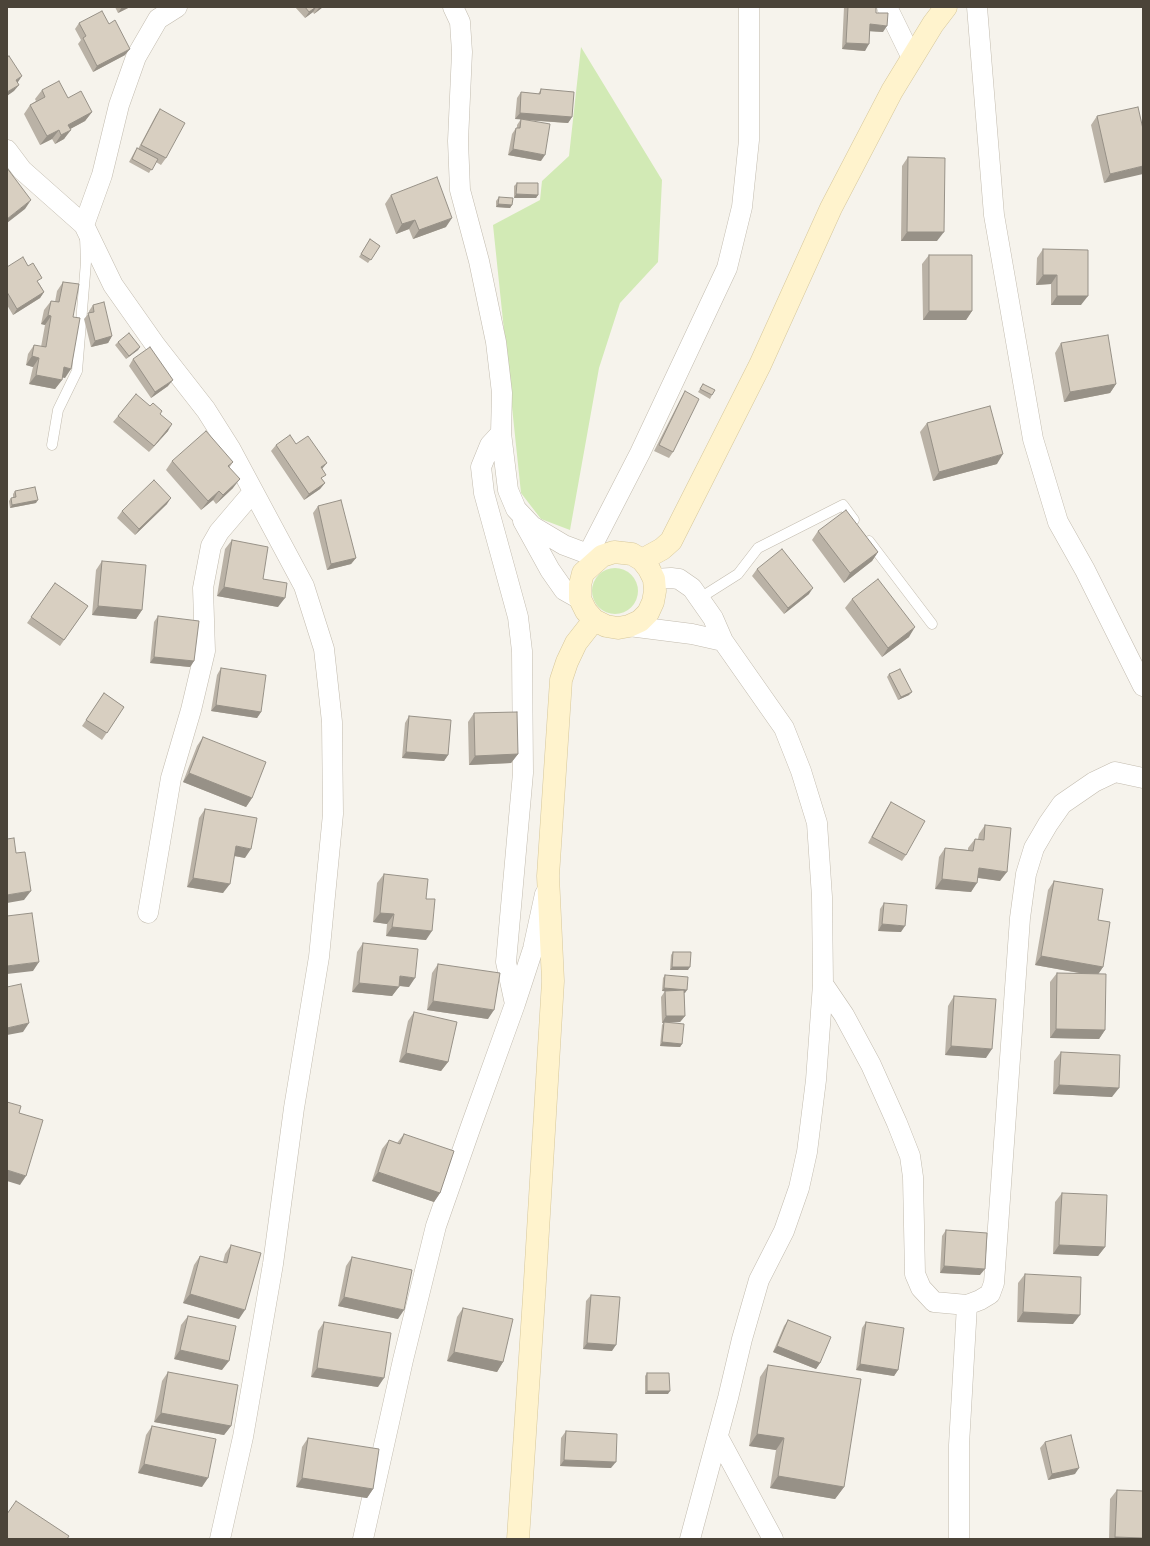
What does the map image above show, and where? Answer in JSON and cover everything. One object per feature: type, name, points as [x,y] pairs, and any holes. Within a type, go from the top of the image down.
[{"type":"street","points":[[84,225],[102,175],[119,105],[136,57],[158,13],[177,7]]},
{"type":"street","points":[[453,7],[460,22],[462,52],[458,141],[460,190],[479,261],[496,342],[502,394],[500,433],[508,490],[516,509],[550,570],[564,590],[580,599]]},
{"type":"street","points":[[723,641],[692,634],[630,626],[618,628],[606,626],[594,620],[586,611],[580,599],[580,585],[583,573],[592,557],[727,268],[742,207],[749,140],[749,7]]},
{"type":"street","points":[[887,7],[912,58]]},
{"type":"street","points":[[642,560],[662,549],[671,541],[760,365],[831,208],[892,91],[933,24],[946,7]]},
{"type":"street","points":[[977,7],[994,215],[1033,439],[1058,522],[1085,570],[1143,686]]},
{"type":"street","points":[[7,150],[22,170],[84,225],[113,285],[156,346],[206,410],[230,448],[304,586],[324,649],[332,722],[333,814],[319,957],[294,1108],[273,1264],[243,1437],[220,1539]]},
{"type":"street","points":[[500,433],[490,445],[481,467],[484,493],[518,617],[522,651],[523,773],[506,962],[516,1004]]},
{"type":"street","points":[[148,913],[171,778],[191,710],[205,651],[203,588],[211,546],[219,532],[253,492]]},
{"type":"street","points":[[516,509],[532,526],[564,545],[592,557],[602,556],[614,552],[632,554],[642,560],[654,579],[655,591],[653,602],[648,613],[630,626]]},
{"type":"street","points":[[654,579],[679,579],[692,588],[713,618],[723,641],[784,728],[801,771],[817,823],[822,897],[823,984],[816,1080],[807,1152],[799,1188],[784,1231],[759,1280],[742,1339],[718,1437],[690,1539]]},
{"type":"street","points":[[518,1539],[535,1281],[552,981],[548,876],[561,680],[567,662],[576,643],[594,620]]},
{"type":"street","points":[[823,984],[844,1015],[871,1064],[910,1156],[913,1176],[915,1274],[921,1288],[934,1302],[966,1305],[990,1294],[994,1283],[1020,918],[1026,874],[1034,848],[1062,804],[1094,782],[1115,772],[1143,778]]},
{"type":"street","points":[[363,1539],[403,1360],[436,1226],[516,1004],[533,949],[548,876]]},
{"type":"street","points":[[959,1539],[959,1445],[966,1305]]},
{"type":"street","points":[[718,1437],[773,1539]]},
{"type":"lane","points":[[52,445],[58,410],[77,371],[86,262],[84,225]]},
{"type":"lane","points":[[700,598],[738,574],[758,548],[843,506],[932,624]]},
{"type":"green space","points":[[581,47],[662,180],[658,262],[620,303],[599,368],[570,530],[541,519],[521,493],[493,225],[540,200],[542,181],[569,156]]},
{"type":"green space","points":[[615,568],[628,572],[634,578],[638,591],[634,604],[628,610],[615,614],[602,610],[596,604],[592,591],[596,578],[602,572]]},
{"type":"building","points":[[305,7],[316,7],[309,12]]},
{"type":"building","points":[[848,7],[876,7],[876,13],[888,13],[887,26],[870,24],[869,44],[846,43]]},
{"type":"building","points":[[102,11],[109,24],[115,20],[130,49],[97,66],[83,38],[86,36],[79,23]]},
{"type":"building","points":[[9,56],[22,76],[16,80],[19,85],[7,92],[7,57]]},
{"type":"building","points":[[59,81],[68,98],[81,91],[92,112],[68,125],[71,130],[61,135],[59,130],[47,136],[30,105],[45,97],[42,90]]},
{"type":"building","points":[[541,89],[574,92],[572,117],[520,113],[521,92],[540,94]]},
{"type":"building","points":[[1138,107],[1143,129],[1143,166],[1110,174],[1097,116]]},
{"type":"building","points":[[160,109],[185,123],[166,158],[141,145]]},
{"type":"building","points":[[521,119],[550,124],[545,155],[513,149],[516,128],[520,128]]},
{"type":"building","points":[[137,148],[158,159],[152,170],[132,159]]},
{"type":"building","points":[[908,157],[945,158],[944,232],[907,232]]},
{"type":"building","points":[[7,168],[31,200],[7,219]]},
{"type":"building","points":[[437,177],[452,218],[419,230],[415,220],[402,224],[391,195]]},
{"type":"building","points":[[517,183],[538,183],[538,195],[516,194]]},
{"type":"building","points":[[499,197],[513,198],[512,205],[498,204]]},
{"type":"building","points":[[370,239],[380,246],[371,260],[361,254]]},
{"type":"building","points":[[1043,249],[1088,250],[1088,296],[1057,296],[1057,275],[1043,275]]},
{"type":"building","points":[[929,255],[972,255],[972,311],[929,311]]},
{"type":"building","points":[[23,257],[28,266],[33,263],[42,278],[37,281],[44,292],[17,309],[7,292],[7,267]]},
{"type":"building","points":[[63,282],[79,284],[73,317],[80,318],[71,369],[64,367],[62,380],[36,375],[39,358],[32,356],[34,345],[46,347],[51,316],[48,315],[51,301],[59,302]]},
{"type":"building","points":[[104,302],[112,336],[95,341],[88,313],[94,312],[93,305]]},
{"type":"building","points":[[129,333],[140,347],[129,356],[118,342]]},
{"type":"building","points":[[1108,335],[1116,384],[1070,392],[1061,343]]},
{"type":"building","points":[[150,347],[173,380],[155,392],[133,359]]},
{"type":"building","points":[[703,384],[715,390],[712,395],[700,389]]},
{"type":"building","points":[[685,391],[699,399],[673,452],[659,445]]},
{"type":"building","points":[[136,394],[150,406],[153,403],[162,411],[160,414],[172,424],[154,446],[118,416]]},
{"type":"building","points":[[990,406],[1003,454],[939,472],[927,423]]},
{"type":"building","points":[[206,431],[233,462],[228,466],[240,479],[223,495],[219,491],[208,501],[172,461]]},
{"type":"building","points":[[290,435],[296,444],[308,436],[327,463],[321,467],[326,475],[321,478],[325,483],[309,494],[276,445]]},
{"type":"building","points":[[154,480],[171,498],[139,529],[122,511]]},
{"type":"building","points":[[35,487],[38,500],[12,505],[11,498],[16,497],[15,491]]},
{"type":"building","points":[[341,500],[356,558],[331,564],[318,506]]},
{"type":"building","points":[[846,510],[878,552],[850,573],[818,531]]},
{"type":"building","points":[[232,540],[268,547],[263,579],[287,583],[285,598],[224,587]]},
{"type":"building","points":[[782,549],[813,588],[788,608],[757,569]]},
{"type":"building","points":[[102,561],[146,565],[142,610],[98,606]]},
{"type":"building","points":[[878,579],[915,627],[888,648],[852,599]]},
{"type":"building","points":[[55,583],[88,606],[64,640],[31,617]]},
{"type":"building","points":[[158,616],[199,621],[194,661],[154,657]]},
{"type":"building","points":[[221,668],[266,675],[261,712],[216,705]]},
{"type":"building","points":[[900,669],[912,692],[901,697],[889,674]]},
{"type":"building","points":[[104,693],[124,707],[107,733],[86,720]]},
{"type":"building","points":[[517,712],[518,754],[475,756],[474,713]]},
{"type":"building","points":[[409,716],[451,720],[448,755],[406,752]]},
{"type":"building","points":[[203,737],[266,762],[252,798],[189,773]]},
{"type":"building","points":[[891,802],[925,821],[906,855],[872,837]]},
{"type":"building","points":[[205,809],[257,818],[251,849],[236,846],[230,884],[193,878]]},
{"type":"building","points":[[985,825],[1011,828],[1007,872],[979,868],[977,883],[942,879],[945,848],[973,851],[975,839],[984,840]]},
{"type":"building","points":[[14,838],[16,853],[25,852],[31,891],[7,895],[7,839]]},
{"type":"building","points":[[384,874],[428,879],[426,899],[435,899],[432,931],[392,927],[394,914],[380,913]]},
{"type":"building","points":[[1054,881],[1103,889],[1098,920],[1110,922],[1103,967],[1041,956]]},
{"type":"building","points":[[884,903],[907,905],[905,926],[882,924]]},
{"type":"building","points":[[32,913],[39,962],[7,966],[7,916]]},
{"type":"building","points":[[363,943],[418,949],[415,978],[400,976],[399,987],[359,983]]},
{"type":"building","points":[[673,952],[691,952],[690,967],[672,967]]},
{"type":"building","points":[[438,964],[500,973],[494,1010],[433,1001]]},
{"type":"building","points":[[1057,973],[1106,974],[1105,1030],[1056,1029]]},
{"type":"building","points":[[665,975],[688,977],[687,990],[664,988]]},
{"type":"building","points":[[21,984],[29,1023],[7,1028],[7,987]]},
{"type":"building","points":[[684,990],[685,1016],[666,1016],[665,991]]},
{"type":"building","points":[[954,996],[996,999],[992,1049],[951,1046]]},
{"type":"building","points":[[414,1012],[457,1022],[448,1062],[406,1053]]},
{"type":"building","points":[[664,1022],[684,1024],[682,1044],[662,1042]]},
{"type":"building","points":[[1061,1052],[1120,1055],[1119,1088],[1059,1085]]},
{"type":"building","points":[[7,1102],[21,1106],[19,1113],[43,1120],[26,1176],[7,1170]]},
{"type":"building","points":[[404,1134],[454,1151],[440,1193],[378,1172],[389,1140],[400,1144]]},
{"type":"building","points":[[1062,1193],[1107,1195],[1105,1247],[1059,1245]]},
{"type":"building","points":[[946,1230],[987,1233],[985,1269],[944,1266]]},
{"type":"building","points":[[231,1245],[261,1253],[245,1310],[190,1294],[200,1256],[227,1263]]},
{"type":"building","points":[[352,1257],[412,1270],[404,1310],[344,1297]]},
{"type":"building","points":[[1025,1274],[1081,1277],[1080,1315],[1023,1312]]},
{"type":"building","points":[[591,1295],[620,1297],[616,1345],[587,1343]]},
{"type":"building","points":[[463,1308],[513,1319],[503,1362],[454,1352]]},
{"type":"building","points":[[188,1316],[236,1326],[229,1361],[180,1350]]},
{"type":"building","points":[[788,1320],[831,1337],[820,1363],[777,1346]]},
{"type":"building","points":[[324,1322],[391,1333],[384,1378],[317,1368]]},
{"type":"building","points":[[866,1322],[904,1328],[898,1370],[860,1364]]},
{"type":"building","points":[[768,1365],[861,1379],[844,1487],[778,1476],[784,1438],[757,1434]]},
{"type":"building","points":[[168,1372],[238,1385],[231,1426],[161,1413]]},
{"type":"building","points":[[647,1373],[669,1373],[670,1391],[647,1391]]},
{"type":"building","points":[[152,1426],[216,1439],[208,1478],[144,1464]]},
{"type":"building","points":[[566,1431],[617,1434],[616,1462],[564,1460]]},
{"type":"building","points":[[1071,1435],[1079,1468],[1052,1474],[1045,1442]]},
{"type":"building","points":[[308,1438],[379,1449],[373,1489],[302,1478]]},
{"type":"building","points":[[1117,1490],[1143,1491],[1143,1538],[1115,1537]]},
{"type":"building","points":[[16,1501],[69,1536],[67,1539],[7,1539],[7,1514]]}]
